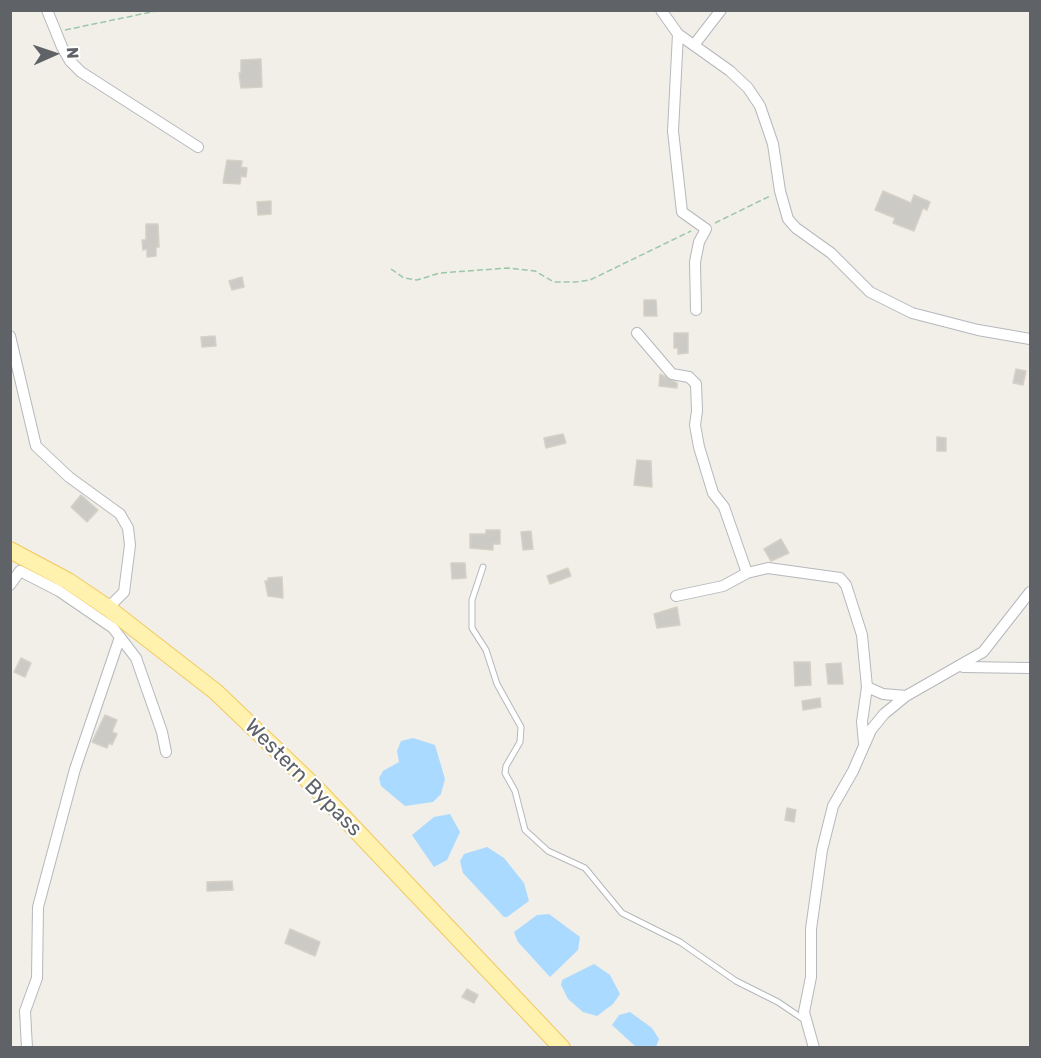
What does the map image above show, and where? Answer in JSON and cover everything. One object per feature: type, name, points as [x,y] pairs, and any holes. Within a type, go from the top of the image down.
[{"type":"main road","name":"Western Bypass","points":[[10,550],[68,580],[108,608],[216,692],[290,762],[562,1047]]},
{"type":"street","points":[[47,10],[70,61],[81,72],[198,147]]},
{"type":"street","points":[[661,10],[678,34],[730,71],[748,88],[760,106],[773,144],[780,191],[788,219],[796,228],[837,257],[870,292],[912,313],[978,330],[1030,339]]},
{"type":"street","points":[[694,45],[722,10]]},
{"type":"street","points":[[678,34],[673,131],[682,212],[706,230],[699,242],[694,262],[696,310]]},
{"type":"street","points":[[637,333],[672,374],[689,377],[696,384],[695,425],[699,447],[713,493],[724,507],[747,573]]},
{"type":"street","points":[[10,336],[36,446],[56,466],[120,514],[128,528],[130,545],[124,592],[108,608]]},
{"type":"street","points":[[676,596],[723,586],[747,573],[768,568],[791,569],[840,578],[846,585],[862,635],[867,687],[862,722],[864,744]]},
{"type":"street","points":[[10,585],[20,571],[59,591],[113,628],[136,658],[162,732],[166,752]]},
{"type":"street","points":[[814,1047],[804,1012],[811,977],[811,930],[824,840],[833,807],[853,771],[864,744],[884,714],[906,696],[963,666],[983,652],[1011,621],[1030,592]]},
{"type":"street","points":[[27,1047],[25,1011],[37,978],[38,907],[75,769],[120,637]]},
{"type":"street","points":[[963,666],[1030,668]]},
{"type":"street","points":[[867,687],[883,694],[906,696]]},
{"type":"lane","points":[[483,567],[472,600],[472,628],[486,650],[497,684],[521,727],[520,742],[505,773],[515,791],[525,830],[549,851],[585,868],[622,913],[680,942],[736,981],[778,1002],[807,1021]]},
{"type":"path","points":[[56,32],[161,10]]},
{"type":"path","points":[[391,269],[404,278],[417,280],[440,273],[508,268],[535,271],[554,282],[590,280],[681,235],[706,230],[722,218],[780,191]]},
{"type":"water","points":[[413,738],[435,745],[445,779],[441,794],[433,802],[405,806],[381,786],[379,778],[383,771],[399,762],[397,751],[401,741]]},
{"type":"water","points":[[450,814],[460,832],[447,860],[434,867],[412,835],[434,817]]},
{"type":"water","points":[[487,847],[504,858],[524,883],[529,901],[507,917],[504,917],[463,873],[460,861],[464,854]]},
{"type":"water","points":[[549,914],[580,937],[578,950],[550,977],[518,942],[514,932],[537,915]]},
{"type":"water","points":[[594,964],[610,975],[620,994],[613,1004],[597,1016],[583,1012],[568,999],[561,985],[562,980]]},
{"type":"water","points":[[630,1012],[652,1028],[659,1039],[656,1047],[636,1047],[612,1025],[619,1015]]},
{"type":"building","points":[[261,59],[262,87],[241,88],[239,73],[241,73],[241,60]]},
{"type":"building","points":[[227,160],[242,161],[241,167],[247,168],[246,177],[241,176],[240,184],[223,183]]},
{"type":"building","points":[[883,191],[911,203],[914,195],[930,202],[927,210],[923,208],[914,231],[893,223],[895,218],[875,210]]},
{"type":"building","points":[[271,201],[271,214],[258,215],[257,202]]},
{"type":"building","points":[[146,224],[158,224],[159,247],[156,247],[156,256],[147,257],[147,249],[143,250],[142,240],[146,240]]},
{"type":"building","points":[[242,277],[244,287],[232,290],[229,281]]},
{"type":"building","points":[[644,300],[656,300],[657,316],[644,316]]},
{"type":"building","points":[[674,333],[688,333],[688,353],[678,354],[678,348],[674,348]]},
{"type":"building","points":[[215,336],[216,346],[202,347],[201,337]]},
{"type":"building","points":[[1016,369],[1026,371],[1023,385],[1013,383]]},
{"type":"building","points":[[660,374],[677,383],[677,388],[659,386]]},
{"type":"building","points":[[563,434],[566,443],[546,448],[544,438]]},
{"type":"building","points":[[937,437],[946,438],[946,451],[937,451]]},
{"type":"building","points":[[637,460],[651,461],[652,487],[634,485]]},
{"type":"building","points":[[81,495],[98,510],[87,522],[71,507]]},
{"type":"building","points":[[486,530],[500,530],[500,544],[493,544],[493,550],[470,548],[470,534],[486,534]]},
{"type":"building","points":[[531,531],[533,549],[523,550],[521,532]]},
{"type":"building","points":[[781,539],[789,553],[771,561],[764,549]]},
{"type":"building","points":[[451,563],[465,563],[466,578],[452,579]]},
{"type":"building","points":[[568,568],[571,576],[550,584],[547,576]]},
{"type":"building","points":[[282,577],[283,598],[268,596],[265,581],[268,581],[268,578]]},
{"type":"building","points":[[677,607],[680,625],[657,628],[654,614]]},
{"type":"building","points":[[21,658],[31,663],[25,677],[14,672]]},
{"type":"building","points":[[794,662],[810,662],[811,685],[795,686]]},
{"type":"building","points":[[841,663],[843,684],[828,684],[826,664]]},
{"type":"building","points":[[820,698],[821,707],[803,710],[802,701]]},
{"type":"building","points":[[105,715],[117,720],[112,732],[117,734],[112,745],[109,743],[107,748],[92,742]]},
{"type":"building","points":[[787,808],[796,810],[794,822],[785,820]]},
{"type":"building","points":[[232,881],[233,890],[207,891],[207,882]]},
{"type":"building","points":[[290,929],[320,942],[315,956],[285,943]]},
{"type":"building","points":[[467,989],[478,995],[474,1003],[462,997]]}]
